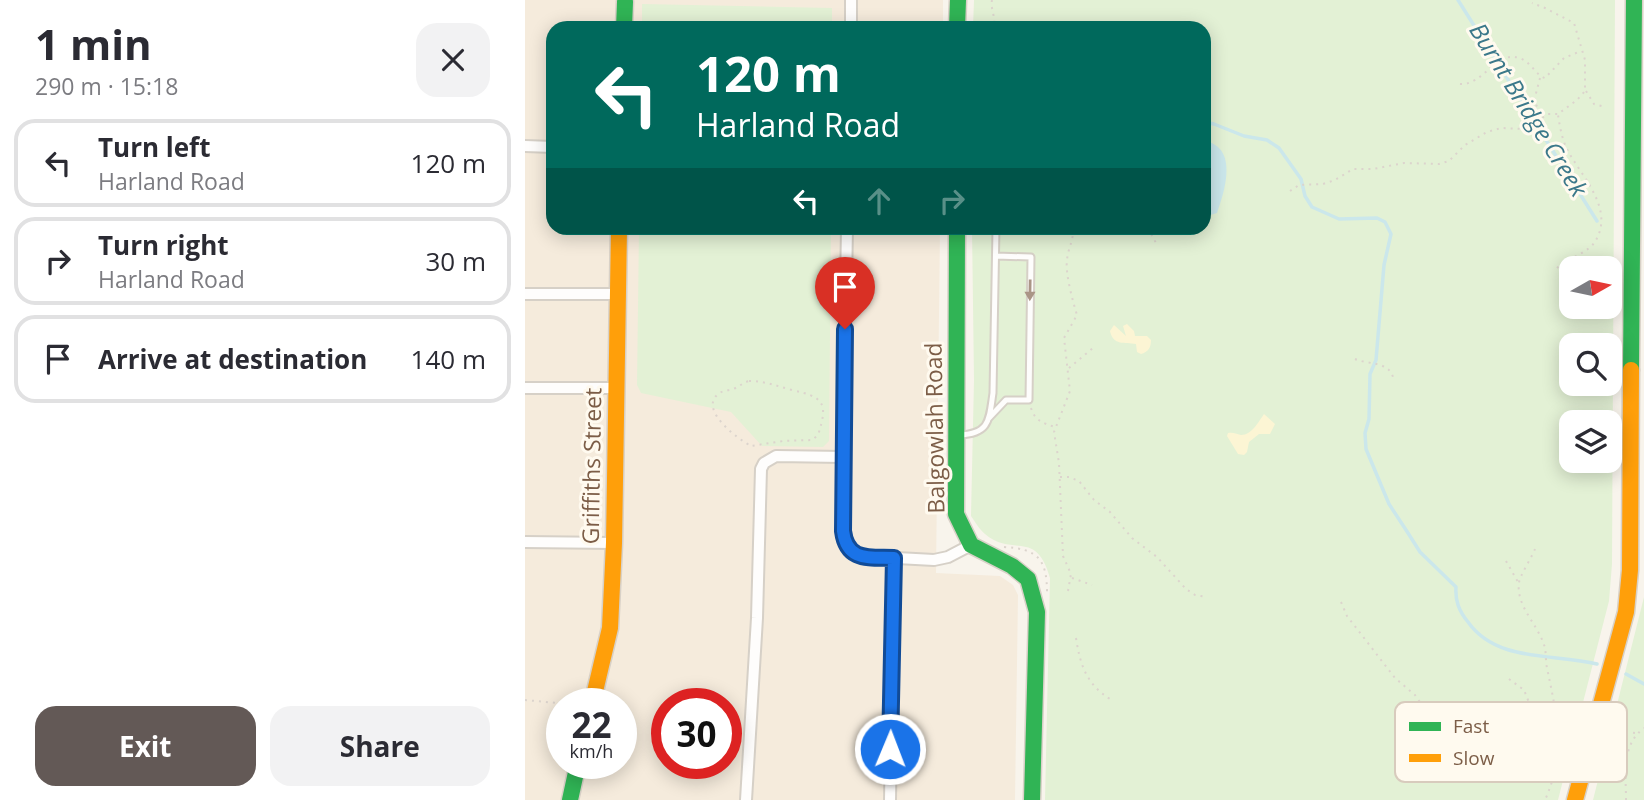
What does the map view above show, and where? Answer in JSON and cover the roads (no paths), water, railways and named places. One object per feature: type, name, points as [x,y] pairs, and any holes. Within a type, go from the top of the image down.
[{"type":"street","points":[[851,0],[851,21]]},
{"type":"street","points":[[957,21],[958,0]]},
{"type":"street","points":[[1602,702],[1637,571],[1639,251],[1634,0]]},
{"type":"street","points":[[625,21],[626,1]]},
{"type":"street","points":[[525,146],[546,147]]},
{"type":"street","name":"Griffiths Street","points":[[596,688],[610,628],[619,235]]},
{"type":"street","points":[[847,235],[843,457],[843,531],[846,546],[860,556],[941,560],[971,545],[1019,570],[1028,579],[1037,612],[1031,800]]},
{"type":"street","name":"Balgowlah Road","points":[[957,235],[956,514],[971,545]]},
{"type":"street","points":[[525,294],[618,295]]},
{"type":"street","points":[[525,388],[617,388]]},
{"type":"street","points":[[746,800],[757,618],[759,478],[764,463],[776,456],[843,457]]},
{"type":"street","points":[[525,542],[614,543]]},
{"type":"street","points":[[890,800],[894,558]]},
{"type":"street","points":[[570,800],[575,779]]},
{"type":"street","points":[[1575,800],[1580,782]]},
{"type":"lane","points":[[989,418],[993,393],[996,235]]},
{"type":"lane","points":[[955,435],[975,434],[984,428],[989,418],[1006,400],[1029,400],[1031,257],[996,256]]},
{"type":"water","points":[[1211,142],[1223,154],[1227,171],[1217,213],[1211,215]]},
{"type":"waterway","name":"Burnt Bridge Creek","points":[[1458,0],[1597,221]]},
{"type":"waterway","points":[[1211,123],[1244,136],[1267,140],[1279,148],[1301,179],[1305,196],[1312,207],[1339,219],[1377,218],[1385,222],[1391,234],[1384,265],[1376,360],[1370,374],[1369,419],[1365,433],[1366,449],[1389,504],[1420,552],[1456,587],[1460,610],[1480,635],[1510,650],[1597,664]]},
{"type":"waterway","points":[[1626,674],[1644,684]]}]
